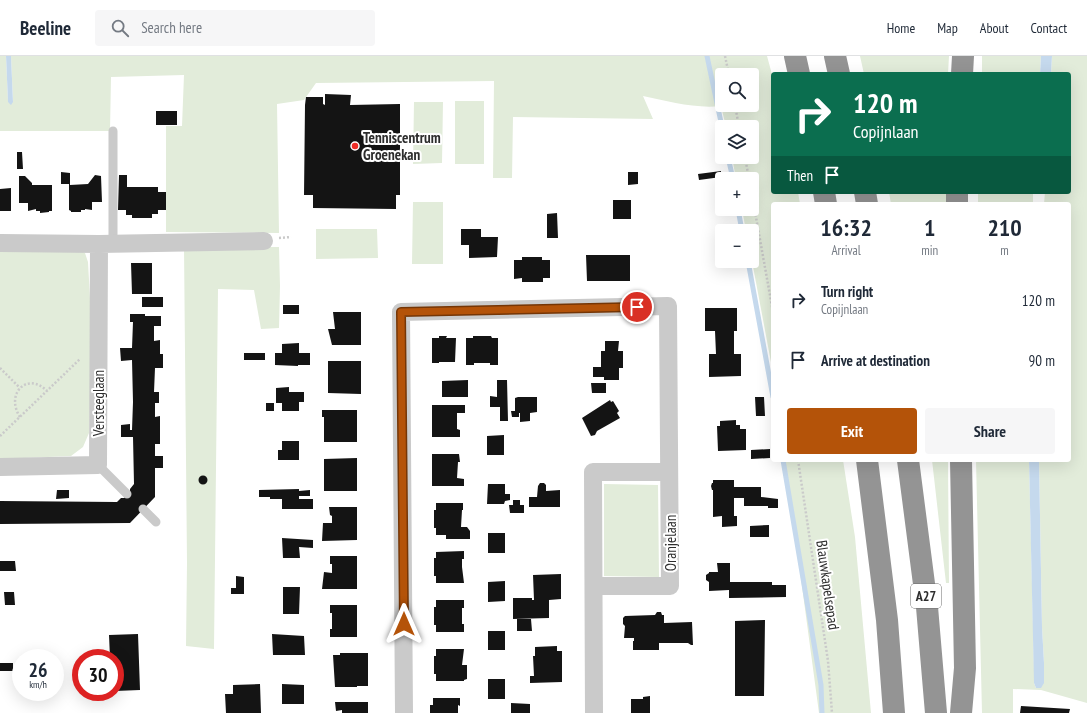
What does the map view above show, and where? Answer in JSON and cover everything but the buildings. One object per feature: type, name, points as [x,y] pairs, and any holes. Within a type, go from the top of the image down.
[{"type":"highway","points":[[794,56],[798,72]]},
{"type":"highway","points":[[835,56],[839,72]]},
{"type":"highway","points":[[962,72],[963,56]]},
{"type":"highway","points":[[867,462],[887,620],[894,713]]},
{"type":"highway","name":"A27","points":[[908,462],[927,607],[936,713]]},
{"type":"highway","points":[[961,462],[965,668],[961,713]]},
{"type":"street","points":[[0,243],[106,244],[264,241]]},
{"type":"street","name":"Versteeglaan","points":[[98,465],[98,341],[106,244]]},
{"type":"street","name":"Oranjelaan","points":[[404,713],[401,312],[668,306],[670,586],[594,586]]},
{"type":"street","points":[[0,467],[98,465]]},
{"type":"street","points":[[594,713],[594,472],[669,472]]},
{"type":"lane","points":[[106,244],[113,131]]},
{"type":"lane","points":[[98,465],[127,494]]},
{"type":"lane","points":[[143,509],[156,522]]},
{"type":"path","points":[[725,56],[728,68]]},
{"type":"path","points":[[756,216],[771,301]]},
{"type":"path","points":[[0,436],[98,341]]},
{"type":"path","points":[[0,368],[20,388]]},
{"type":"path","points":[[20,417],[16,410],[14,400],[15,395],[22,386],[35,384],[47,391]]},
{"type":"path","name":"Blauwkapelsepad","points":[[798,462],[828,661],[832,713]]},
{"type":"green space","points":[[0,56],[6,56],[8,101],[13,102],[11,56],[767,56],[771,72],[771,194],[798,194],[800,202],[771,202],[771,362],[753,268],[759,268],[759,224],[745,224],[743,216],[759,216],[759,172],[735,172],[733,164],[759,164],[759,120],[724,120],[722,112],[759,112],[759,68],[715,68],[715,107],[691,105],[643,96],[653,119],[513,117],[512,178],[493,178],[494,81],[316,83],[304,100],[277,104],[279,233],[166,232],[166,126],[182,126],[184,75],[111,77],[110,131],[0,131]]},
{"type":"green space","points":[[860,56],[949,56],[948,72],[864,72]]},
{"type":"green space","points":[[982,56],[1041,56],[1040,72],[982,72]]},
{"type":"green space","points":[[1052,56],[1087,56],[1087,703],[1041,690],[1013,689],[1013,713],[982,713],[976,462],[1029,462],[1034,683],[1036,688],[1044,663],[1039,462],[1071,462],[1071,202],[1044,202],[1045,194],[1071,194],[1071,72],[1051,72]]},
{"type":"green space","points":[[455,101],[484,101],[484,164],[455,164]]},
{"type":"green space","points":[[414,102],[443,102],[442,163],[413,164]]},
{"type":"green space","points":[[889,194],[948,194],[948,202],[891,202]]},
{"type":"green space","points":[[978,194],[1033,194],[1033,202],[978,202]]},
{"type":"green space","points":[[413,202],[443,202],[443,264],[412,264]]},
{"type":"green space","points":[[316,229],[377,229],[378,258],[316,259]]},
{"type":"green space","points":[[184,247],[279,247],[279,328],[261,329],[254,290],[218,289],[214,649],[186,646],[187,563]]},
{"type":"green space","points":[[0,249],[78,249],[85,253],[88,262],[92,335],[89,433],[83,447],[71,456],[0,459]]},
{"type":"green space","points":[[785,462],[843,462],[855,537],[871,713],[819,713]]},
{"type":"green space","points":[[932,462],[948,462],[949,583],[946,583]]},
{"type":"green space","points":[[604,484],[658,485],[659,577],[604,576]]},
{"type":"water","points":[[6,56],[11,56],[13,102],[11,105],[8,102]]},
{"type":"water","points":[[1041,56],[1052,56],[1051,72],[1040,72]]},
{"type":"water","points":[[1029,462],[1039,462],[1044,683],[1041,688],[1036,688],[1034,683]]},
{"type":"waterway","points":[[707,56],[721,120]]},
{"type":"waterway","points":[[730,164],[731,172]]},
{"type":"waterway","points":[[739,216],[741,224]]},
{"type":"waterway","points":[[749,268],[771,386]]},
{"type":"waterway","points":[[783,462],[821,685],[822,713]]},
{"type":"place","name":"Tenniscentrum Groenekan","points":[[355,146]]},
{"type":"route","points":[[404,624],[401,312],[637,307]]}]
